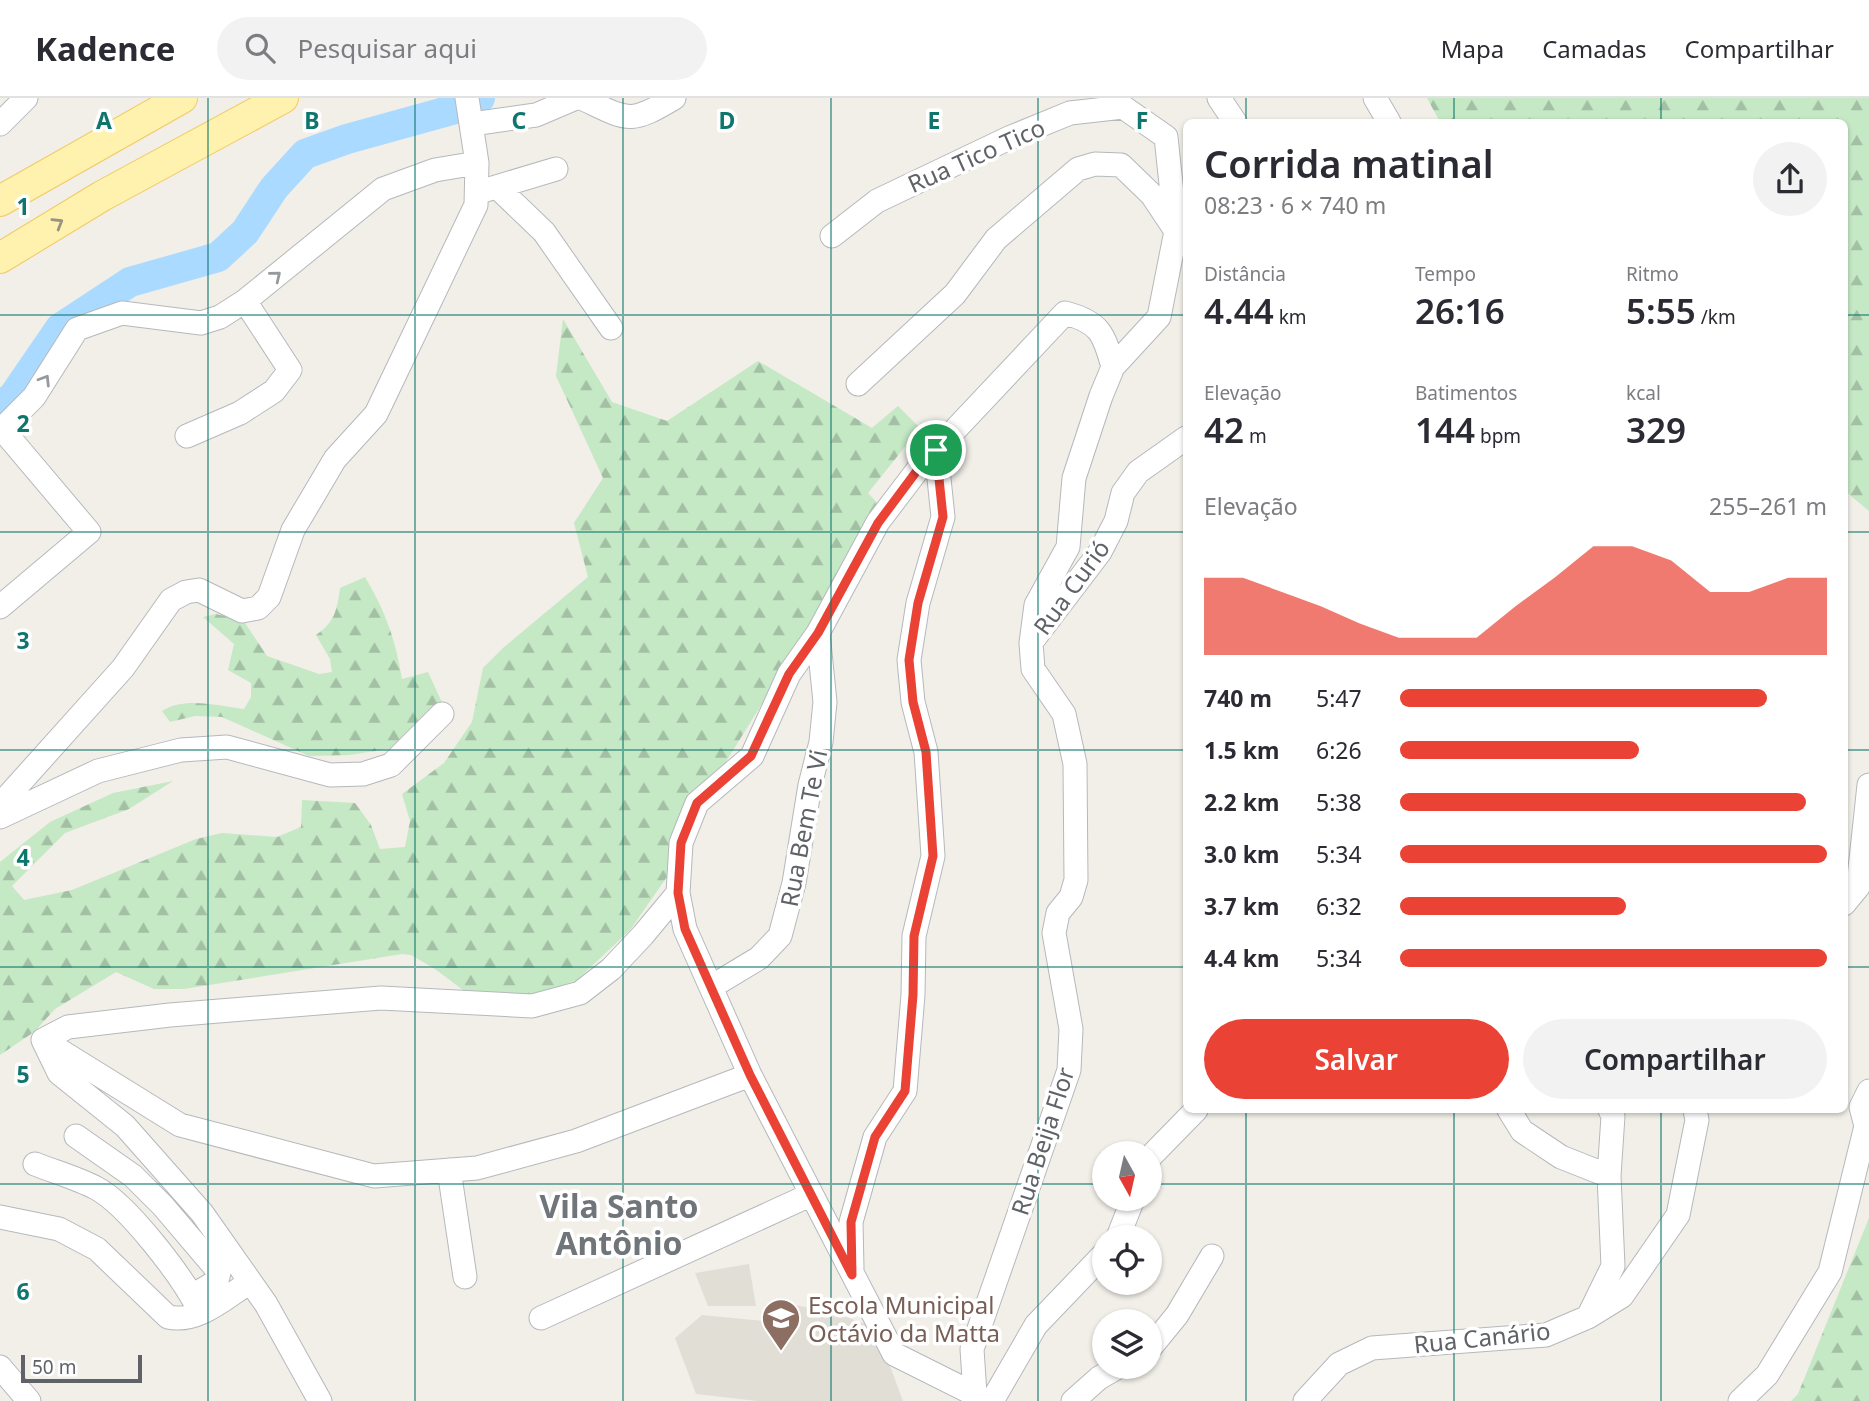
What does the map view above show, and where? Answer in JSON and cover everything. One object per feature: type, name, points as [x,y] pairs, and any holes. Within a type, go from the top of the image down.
[{"type":"main road","points":[[0,201],[182,98]]},
{"type":"main road","points":[[0,258],[102,196],[283,98]]},
{"type":"street","points":[[0,124],[26,98]]},
{"type":"street","points":[[576,98],[536,115],[470,111],[477,163],[487,190],[544,232],[611,328]]},
{"type":"street","points":[[581,98],[625,118],[649,113],[674,98]]},
{"type":"street","points":[[1219,98],[1233,119]]},
{"type":"street","points":[[1375,98],[1387,119]]},
{"type":"street","name":"Rua Tico Tico","points":[[832,236],[877,201],[1009,138],[1070,113],[1123,107],[1166,137]]},
{"type":"street","name":"Rua Beija Flor","points":[[985,1399],[972,1349],[1069,1070],[1071,1029],[1054,933],[1058,913],[1071,897],[1076,880],[1075,764],[1064,714],[1033,669],[1031,643],[1036,605],[1068,547],[1073,478],[1113,367],[1159,317],[1176,231],[1166,137]]},
{"type":"street","points":[[0,607],[89,532],[1,430],[34,397],[77,329],[122,313],[201,323],[220,317],[245,301],[383,190],[435,170],[477,163]]},
{"type":"street","points":[[858,384],[955,295],[996,239],[1078,169],[1095,164],[1121,165],[1152,195],[1176,231]]},
{"type":"street","points":[[0,805],[123,668],[171,600],[186,592],[199,590],[242,611],[258,608],[269,597],[293,530],[335,459],[376,414],[476,205],[487,190],[556,169]]},
{"type":"street","points":[[187,436],[240,413],[274,391],[290,370],[245,301]]},
{"type":"street","points":[[1092,1266],[1035,1325],[985,1399],[894,1353],[750,1075],[685,929],[678,893],[681,843],[697,803],[751,756],[789,674],[818,633],[878,523],[919,468],[1065,313],[1085,318],[1105,337],[1113,367]]},
{"type":"street","name":"Rua Curió","points":[[1031,643],[1100,552],[1116,521],[1123,494],[1138,472],[1183,440]]},
{"type":"street","points":[[852,1275],[851,1222],[875,1137],[905,1091],[913,995],[914,936],[933,856],[926,752],[913,702],[909,660],[918,603],[943,517],[936,450]]},
{"type":"street","name":"Rua Bem Te Vi","points":[[711,987],[760,958],[780,936],[794,883],[810,785],[821,741],[825,702],[818,633]]},
{"type":"street","points":[[0,817],[98,771],[181,750],[227,747],[330,775],[363,774],[391,765],[442,714]]},
{"type":"street","points":[[1848,899],[1858,887],[1869,785]]},
{"type":"street","points":[[43,1040],[68,1027],[184,1014],[381,998],[533,1006],[580,993],[611,969],[678,893]]},
{"type":"street","points":[[43,1040],[180,1125],[374,1176],[477,1168],[576,1141],[750,1075]]},
{"type":"street","points":[[43,1040],[59,1073],[125,1126],[202,1213],[266,1304],[320,1401]]},
{"type":"street","points":[[1740,1401],[1767,1375],[1830,1272],[1868,1125],[1861,1107],[1869,1091]]},
{"type":"street","points":[[1162,1145],[1193,1113]]},
{"type":"street","points":[[1511,1113],[1522,1131],[1561,1157],[1609,1176]]},
{"type":"street","points":[[1588,1317],[1613,1266],[1609,1176],[1612,1113]]},
{"type":"street","name":"Rua Canário","points":[[1305,1401],[1339,1364],[1372,1348],[1546,1335],[1588,1317],[1622,1296],[1678,1215],[1697,1120],[1696,1113]]},
{"type":"street","points":[[0,1217],[59,1228],[97,1249],[168,1317],[181,1320],[196,1305],[217,1281],[219,1272],[133,1175],[76,1136]]},
{"type":"street","points":[[35,1164],[97,1188],[114,1200],[153,1244],[196,1305]]},
{"type":"street","points":[[449,1171],[465,1277]]},
{"type":"street","points":[[541,1318],[810,1195]]},
{"type":"street","points":[[1162,1333],[1177,1315],[1212,1256]]},
{"type":"street","points":[[196,1305],[250,1282]]},
{"type":"street","points":[[0,1367],[29,1401]]},
{"type":"street","points":[[1073,1401],[1098,1379]]},
{"type":"shaded area","points":[[749,1264],[756,1306],[708,1306],[695,1273]]},
{"type":"shaded area","name":"Escola Municipal Octávio da Matta","points":[[795,1305],[832,1312],[866,1324],[890,1366],[903,1401],[757,1401],[696,1394],[675,1338],[702,1315],[784,1323]]},
{"type":"green space","points":[[1427,98],[1869,98],[1869,511],[1848,494],[1848,119],[1438,119]]},
{"type":"green space","points":[[563,319],[612,402],[667,421],[758,361],[872,428],[898,406],[920,428],[868,493],[883,509],[722,768],[669,874],[630,930],[577,980],[529,998],[471,996],[435,969],[411,955],[402,954],[184,989],[154,989],[116,972],[55,1009],[34,1032],[0,1055],[0,862],[50,822],[113,793],[173,781],[129,809],[65,833],[12,886],[24,900],[72,890],[196,839],[222,833],[277,837],[301,827],[302,800],[355,803],[371,825],[380,849],[405,847],[410,821],[402,794],[444,763],[472,722],[483,668],[588,577],[574,523],[603,478],[556,376]]},
{"type":"green space","points":[[365,577],[389,626],[402,679],[428,672],[445,709],[414,745],[349,755],[309,756],[222,717],[195,716],[170,722],[162,711],[171,706],[191,703],[244,709],[251,697],[251,683],[228,670],[234,644],[203,617],[216,614],[243,620],[267,656],[319,674],[332,672],[330,659],[316,635],[334,615],[340,588]]},
{"type":"green space","points":[[1869,1218],[1869,1401],[1791,1401],[1798,1394]]},
{"type":"waterway","points":[[0,404],[12,398],[60,328],[130,282],[218,257],[245,232],[274,188],[305,154],[347,139],[459,108],[480,98]]},
{"type":"place","name":"Escola Municipal Octávio da Matta","points":[[781,1352]]},
{"type":"district","name":"Vila Santo Antônio","points":[[619,1224]]},
{"type":"route","points":[[936,450],[943,517],[918,603],[909,660],[913,702],[926,752],[933,856],[914,936],[913,995],[905,1091],[875,1137],[851,1222],[852,1275],[750,1075],[685,929],[678,893],[681,843],[697,803],[751,756],[789,674],[818,633],[878,523],[919,468],[936,450]]}]
